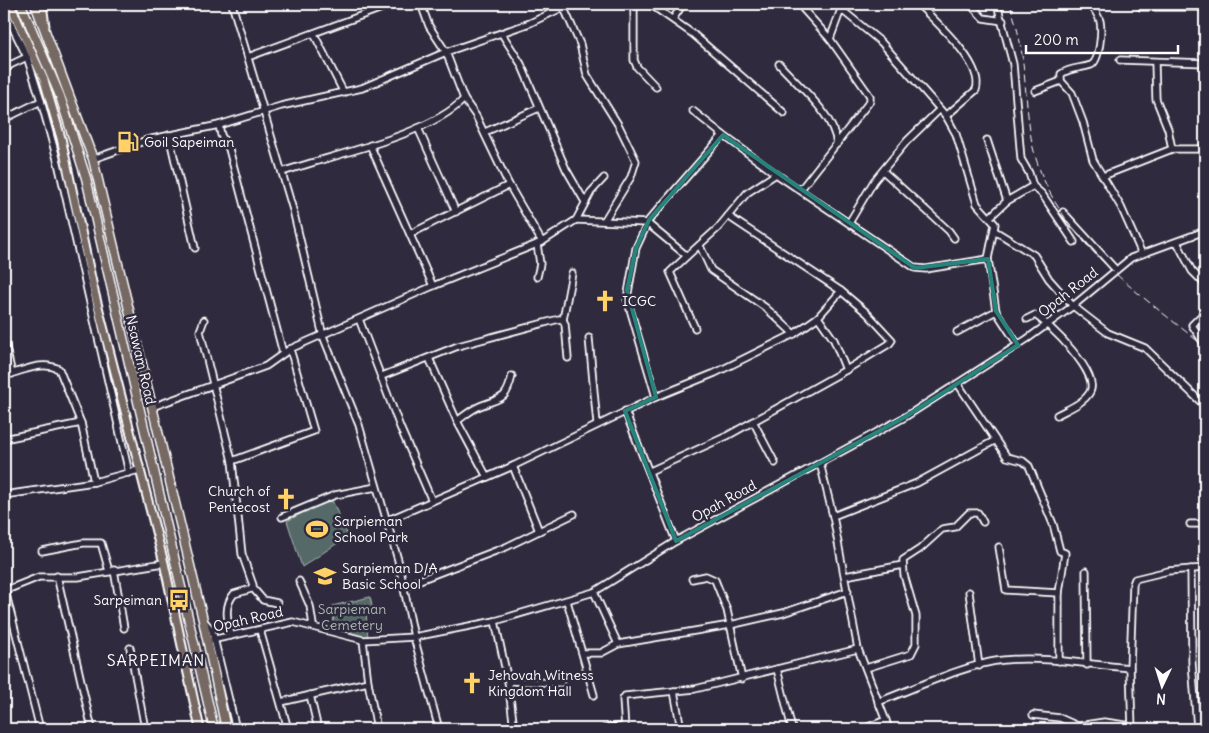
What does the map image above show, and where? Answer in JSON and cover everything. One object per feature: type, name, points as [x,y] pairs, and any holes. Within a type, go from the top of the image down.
[{"type":"highway","name":"Nsawam Road","points":[[21,4],[60,96],[86,178],[214,729]]},
{"type":"highway","name":"Nsawam Road","points":[[35,4],[45,26],[93,158],[203,620],[211,641],[226,729]]},
{"type":"main road","points":[[10,4],[44,80],[61,138],[93,287],[164,563],[200,729]]},
{"type":"main road","points":[[42,4],[45,26]]},
{"type":"street","points":[[232,4],[282,172],[323,336],[359,425],[404,586],[414,637],[439,729]]},
{"type":"street","points":[[248,57],[393,4]]},
{"type":"street","points":[[421,4],[429,26],[446,52],[464,99],[485,132],[509,185],[539,243],[540,264],[537,277]]},
{"type":"street","points":[[93,158],[146,140],[219,125],[264,111],[362,88],[446,52],[530,23],[562,6],[570,4]]},
{"type":"street","points":[[634,4],[634,60],[636,67],[656,87]]},
{"type":"street","points":[[650,4],[673,19],[784,113]]},
{"type":"street","points":[[673,19],[683,4]]},
{"type":"street","points":[[918,4],[966,55],[978,76],[976,90],[946,116]]},
{"type":"street","points":[[970,4],[983,18],[1002,20]]},
{"type":"street","points":[[997,4],[1014,71],[1021,159],[1030,173],[1033,186],[1042,194],[1074,242]]},
{"type":"street","points":[[1090,4],[1100,22],[1100,42],[1096,62],[1092,65],[1068,69],[1061,74],[1062,81],[1072,93],[1083,122],[1093,160],[1121,207],[1142,254]]},
{"type":"street","points":[[562,6],[580,44],[587,75],[619,126],[636,161],[632,177],[604,221]]},
{"type":"street","points":[[830,38],[843,7],[881,42],[946,116],[956,134],[977,204],[995,224],[988,259],[996,311],[1018,345]]},
{"type":"street","points":[[1141,7],[1205,7]]},
{"type":"street","points":[[801,189],[870,102],[870,96],[830,38],[803,9]]},
{"type":"street","points":[[4,10],[27,57],[58,163],[129,473]]},
{"type":"street","points":[[314,34],[344,93]]},
{"type":"street","points":[[502,34],[521,64],[566,169],[585,202]]},
{"type":"street","points":[[4,72],[10,65],[27,57]]},
{"type":"street","points":[[1120,60],[1205,64]]},
{"type":"street","points":[[1155,62],[1156,99],[1168,129],[1172,149]]},
{"type":"street","points":[[779,64],[827,119],[835,132],[836,144]]},
{"type":"street","points":[[1036,91],[1062,81]]},
{"type":"street","points":[[282,172],[418,128],[456,107],[464,99]]},
{"type":"street","points":[[4,119],[41,101]]},
{"type":"street","points":[[485,132],[539,108]]},
{"type":"street","points":[[849,223],[874,181],[907,141],[939,110]]},
{"type":"street","points":[[693,111],[776,174],[920,270],[988,259]]},
{"type":"street","points":[[219,125],[229,149],[283,353]]},
{"type":"street","points":[[418,128],[456,212]]},
{"type":"street","points":[[169,135],[195,248]]},
{"type":"street","points":[[656,397],[627,299],[636,248],[647,223],[723,135]]},
{"type":"street","points":[[987,140],[1006,201]]},
{"type":"street","points":[[370,145],[433,286]]},
{"type":"street","points":[[1103,176],[1172,149],[1205,149]]},
{"type":"street","points":[[883,171],[950,231],[954,238]]},
{"type":"street","points":[[695,328],[670,272],[700,246],[747,193],[776,174]]},
{"type":"street","points":[[152,407],[266,366],[290,349],[433,286],[539,243],[576,220],[585,202],[604,178]]},
{"type":"street","points":[[410,234],[509,185]]},
{"type":"street","points":[[990,217],[1006,201],[1033,186]]},
{"type":"street","points":[[1063,212],[1116,270]]},
{"type":"street","points":[[650,471],[727,436],[846,370],[889,344],[892,340],[867,313],[841,291],[728,216]]},
{"type":"street","points":[[576,220],[647,223],[687,256]]},
{"type":"street","points":[[995,230],[1034,254],[1049,279],[1072,306],[1108,333],[1144,348],[1205,406]]},
{"type":"street","name":"Opah Road","points":[[211,641],[293,622],[313,625],[363,640],[414,637],[495,621],[594,592],[676,541],[905,417],[958,384],[1047,325],[1130,258],[1205,231]]},
{"type":"street","points":[[1178,242],[1192,271],[1205,284]]},
{"type":"street","points":[[700,246],[710,270],[766,308],[794,334]]},
{"type":"street","points":[[568,358],[563,320],[572,273]]},
{"type":"street","points":[[386,521],[487,478],[597,424],[715,372],[794,334],[818,317],[841,291]]},
{"type":"street","points":[[957,332],[996,311]]},
{"type":"street","points":[[1205,312],[1192,325],[1205,345]]},
{"type":"street","points":[[1027,319],[1035,315],[1047,325],[1074,352],[1090,377],[1091,387],[1086,397],[1057,415]]},
{"type":"street","points":[[818,317],[834,340],[846,370]]},
{"type":"street","points":[[360,318],[400,428],[432,501]]},
{"type":"street","points":[[204,320],[200,331],[232,461],[242,554],[252,588],[263,600],[277,604]]},
{"type":"street","points":[[382,376],[476,340],[563,320]]},
{"type":"street","points":[[589,338],[597,424]]},
{"type":"street","points":[[4,339],[12,374]]},
{"type":"street","points":[[232,461],[314,431],[290,349]]},
{"type":"street","points":[[429,358],[456,421],[487,478]]},
{"type":"street","points":[[4,375],[34,366],[51,366],[59,369],[81,422],[94,482]]},
{"type":"street","points":[[456,421],[478,407],[502,399],[508,391],[512,376]]},
{"type":"street","points":[[958,384],[994,441],[1007,457],[1026,463],[1046,508],[1060,551],[1065,553],[1059,593],[1060,661]]},
{"type":"street","points":[[625,411],[676,541]]},
{"type":"street","points":[[753,421],[775,462]]},
{"type":"street","points":[[4,439],[81,422]]},
{"type":"street","points":[[833,516],[917,483],[994,441]]},
{"type":"street","points":[[820,463],[833,516],[858,649],[889,729]]},
{"type":"street","points":[[513,466],[539,531]]},
{"type":"street","points":[[4,495],[94,482],[139,470]]},
{"type":"street","points":[[282,518],[335,495],[376,487]]},
{"type":"street","points":[[866,668],[911,654],[915,649],[916,616],[903,565],[905,557],[920,550],[942,529],[955,527],[969,513],[978,513],[983,522]]},
{"type":"street","points":[[404,586],[473,561],[574,514]]},
{"type":"street","points":[[1190,524],[1205,524]]},
{"type":"street","points":[[42,551],[83,543],[101,543],[111,570],[124,628]]},
{"type":"street","points":[[999,547],[1006,590],[1059,593]]},
{"type":"street","points":[[40,729],[4,590],[39,577],[78,577],[111,570],[164,563]]},
{"type":"street","points":[[845,576],[903,565]]},
{"type":"street","points":[[1033,715],[1060,718],[1078,726],[1104,722],[1132,728],[1130,668],[1133,584],[1135,579],[1168,571],[1205,568]]},
{"type":"street","points":[[1191,569],[1192,662],[1197,729]]},
{"type":"street","points":[[1086,571],[1088,665]]},
{"type":"street","points":[[57,576],[92,729]]},
{"type":"street","points":[[692,580],[706,576],[714,580],[727,610],[742,679]]},
{"type":"street","points":[[298,581],[310,606],[313,625]]},
{"type":"street","points":[[231,636],[226,609],[228,602],[234,594],[252,588]]},
{"type":"street","points":[[584,653],[601,653],[618,644],[730,625],[783,613],[848,591]]},
{"type":"street","points":[[594,592],[618,644]]},
{"type":"street","points":[[969,592],[979,666]]},
{"type":"street","points":[[567,601],[584,653],[594,695]]},
{"type":"street","points":[[495,621],[508,681],[514,729]]},
{"type":"street","points":[[260,630],[288,729]]},
{"type":"street","points":[[363,640],[368,682],[377,729]]},
{"type":"street","points":[[211,641],[236,729]]},
{"type":"street","points":[[130,648],[146,729]]},
{"type":"street","points":[[604,729],[625,728],[623,699],[625,696],[674,692],[742,679],[858,649]]},
{"type":"street","points":[[878,702],[979,666],[1003,660],[1060,661],[1130,668]]},
{"type":"street","points":[[777,669],[792,729]]},
{"type":"street","points":[[508,681],[561,683]]},
{"type":"street","points":[[281,702],[368,682]]},
{"type":"street","points":[[674,692],[681,729]]},
{"type":"street","points":[[310,695],[318,729]]},
{"type":"street","points":[[863,729],[886,720]]},
{"type":"highlighted area","points":[[723,135],[915,268],[988,259],[996,311],[1018,345],[905,417],[676,541],[625,411],[656,397],[627,290],[636,248],[649,220]]},
{"type":"green space","name":"Sarpieman School Park","points":[[331,498],[348,536],[302,567],[287,521]]},
{"type":"green space","name":"Sarpieman Cemetery","points":[[370,597],[373,610],[366,612],[368,638],[332,627],[335,611],[332,606]]},
{"type":"railway","points":[[1010,4],[1020,42],[1032,143],[1042,176],[1058,207],[1077,234],[1100,259],[1125,282],[1205,347]]},
{"type":"place","name":"Goil Sapeiman","points":[[128,142]]},
{"type":"place","name":"ICGC","points":[[605,301]]},
{"type":"place","name":"Church of Pentecost","points":[[286,499]]},
{"type":"place","name":"Sarpieman School Park","points":[[317,529]]},
{"type":"place","name":"Sarpieman D/A Basic School","points":[[325,576]]},
{"type":"place","name":"Sarpeiman","points":[[179,600]]},
{"type":"place","name":"Jehovah Witness Kingdom Hall","points":[[472,683]]},
{"type":"district","name":"SARPEIMAN","points":[[156,660]]}]
